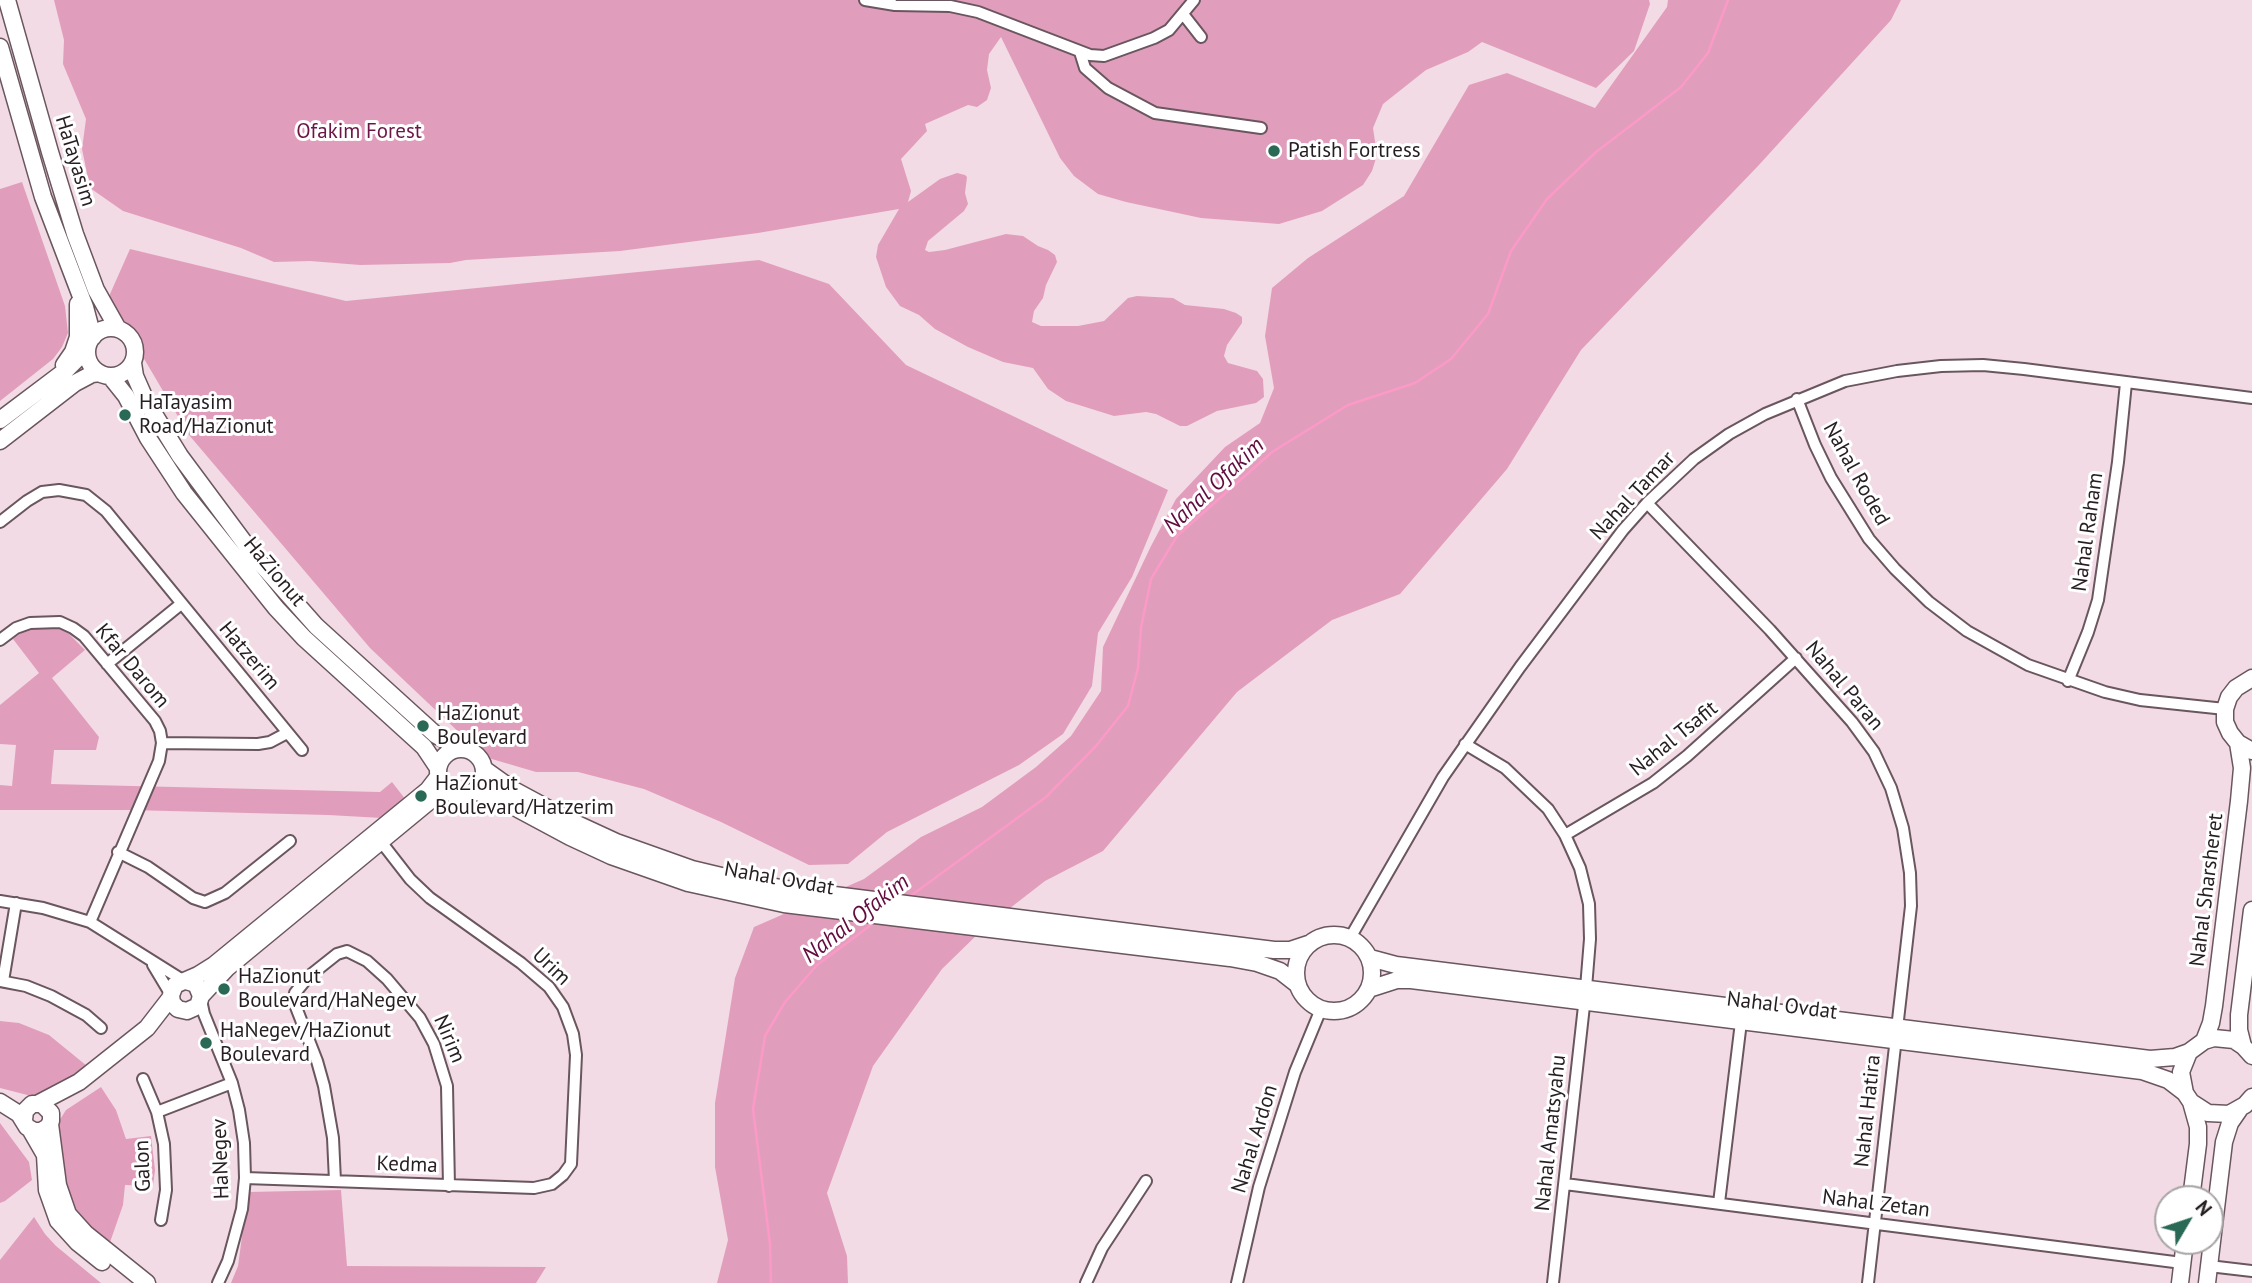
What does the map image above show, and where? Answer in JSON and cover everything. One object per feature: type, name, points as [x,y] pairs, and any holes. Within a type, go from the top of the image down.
[{"type":"street","name":"HaTayasim","points":[[7,0],[75,234],[96,290],[118,329]]},
{"type":"street","points":[[865,0],[895,5],[950,6],[978,12],[1080,52],[1104,56],[1121,52],[1169,30],[1194,0]]},
{"type":"street","points":[[1183,14],[1201,37]]},
{"type":"street","name":"HaTayasim","points":[[0,47],[43,197],[87,314],[90,343]]},
{"type":"street","points":[[1080,52],[1086,68],[1108,88],[1155,113],[1261,128]]},
{"type":"street","points":[[49,383],[73,352],[78,337],[80,317],[75,281]]},
{"type":"street","points":[[0,420],[74,364],[105,329],[118,329],[127,333],[133,341],[133,363],[123,373],[92,374],[75,383],[0,441]]},
{"type":"street","points":[[90,343],[90,363],[105,375]]},
{"type":"street","name":"HaZionut","points":[[133,363],[135,376],[146,401],[180,456],[264,567],[316,626],[436,735],[459,748]]},
{"type":"street","name":"Nahal Tamar","points":[[1350,937],[1465,744],[1623,530],[1694,458],[1765,414],[1845,381],[1941,366],[1983,365],[2024,369],[2252,398]]},
{"type":"street","name":"HaZionut","points":[[105,375],[119,385],[148,438],[184,493],[267,598],[304,638],[424,747],[438,773]]},
{"type":"street","name":"Nahal Raham","points":[[2068,681],[2098,600],[2126,383]]},
{"type":"street","name":"Nahal Roded","points":[[1797,399],[1815,445],[1847,506],[1869,539],[1929,602],[1967,631],[2028,665],[2068,681],[2140,700],[2225,709]]},
{"type":"street","name":"Hatzerim","points":[[0,522],[42,492],[75,491],[86,495],[106,511],[302,750]]},
{"type":"street","name":"Nahal Paran","points":[[1647,503],[1714,570],[1852,722],[1874,752],[1891,788],[1903,828],[1910,873],[1911,905],[1896,1034]]},
{"type":"street","points":[[107,664],[181,604]]},
{"type":"street","name":"Kfar Darom","points":[[0,640],[16,628],[30,623],[60,622],[84,636],[155,721],[160,731],[162,743],[159,761],[90,922]]},
{"type":"street","name":"Nahal Tsafit","points":[[1565,835],[1653,783],[1796,658]]},
{"type":"street","points":[[2225,709],[2229,697],[2250,676]]},
{"type":"street","name":"Nahal Sharsheret","points":[[2204,1041],[2214,1006],[2245,747],[2230,733],[2225,722],[2225,709]]},
{"type":"street","points":[[162,743],[258,744],[270,742],[287,733]]},
{"type":"street","name":"Nahal Amatsyahu","points":[[1465,744],[1505,768],[1527,786],[1548,809],[1565,835],[1580,868],[1589,904],[1590,939],[1585,995],[1553,1283]]},
{"type":"street","points":[[27,1125],[25,1111],[79,1082],[147,1028],[184,1011],[195,1009],[227,968],[382,843],[432,799],[448,792],[463,795],[474,791],[481,784],[484,769],[476,754],[459,748],[447,753],[428,790],[214,965],[175,985],[171,996],[147,1028]]},
{"type":"street","name":"Nahal Ovdat","points":[[484,769],[512,789],[577,824],[616,842],[692,869],[786,889],[1257,963],[1280,971],[1298,985]]},
{"type":"street","points":[[438,773],[448,792]]},
{"type":"street","name":"Nahal Ovdat","points":[[474,791],[501,800],[611,856],[688,883],[784,904],[1011,923],[1274,950],[1290,950],[1308,944]]},
{"type":"street","points":[[118,852],[148,867],[193,898],[205,902],[225,893],[290,841]]},
{"type":"street","name":"Urim","points":[[382,843],[410,879],[430,898],[520,963],[549,987],[563,1007],[573,1034],[576,1055],[572,1156],[571,1164],[563,1175]]},
{"type":"street","points":[[0,901],[90,922],[146,958],[198,986],[201,998]]},
{"type":"street","points":[[16,903],[1,981],[26,986],[51,996],[86,1015],[101,1028]]},
{"type":"street","points":[[2248,1051],[2239,1030],[2239,1015],[2252,910]]},
{"type":"street","points":[[1328,934],[1350,937],[1370,958],[1373,969],[1369,989],[1363,999],[1354,1006],[1343,1010],[1321,1009],[1303,995],[1298,985],[1297,963],[1308,944],[1328,934]]},
{"type":"street","name":"Nirim","points":[[335,1181],[333,1138],[324,1086],[294,1002],[295,993],[308,977],[337,954],[347,951],[367,961],[387,979],[420,1018],[434,1044],[447,1086],[449,1186]]},
{"type":"street","points":[[146,958],[171,996],[175,1007],[184,1011]]},
{"type":"street","name":"Nahal Ovdat","points":[[1370,958],[1396,965],[1741,1022],[2150,1059],[2175,1058],[2189,1052]]},
{"type":"street","name":"Nahal Ovdat","points":[[1369,989],[1396,980],[1411,980],[1585,995],[1896,1034],[2142,1071],[2168,1080],[2208,1113],[2219,1115],[2248,1101]]},
{"type":"street","name":"HaNegev","points":[[201,998],[232,1083],[244,1143],[245,1178],[236,1234],[218,1283]]},
{"type":"street","name":"Nahal Ardon","points":[[1237,1283],[1259,1187],[1295,1072],[1321,1009]]},
{"type":"street","name":"HaNegev","points":[[184,1011],[213,1035]]},
{"type":"street","points":[[1719,1203],[1741,1022]]},
{"type":"street","name":"Nahal Hatira","points":[[1868,1283],[1896,1034]]},
{"type":"street","points":[[2193,1185],[2198,1127],[2181,1072],[2189,1052],[2204,1041],[2224,1038],[2248,1051]]},
{"type":"street","name":"Galon","points":[[143,1079],[157,1112],[167,1167],[161,1220]]},
{"type":"street","points":[[27,1125],[41,1131],[79,1082]]},
{"type":"street","name":"Galon","points":[[157,1112],[232,1083]]},
{"type":"street","points":[[0,1092],[48,1108],[58,1185],[68,1214],[92,1240],[147,1283]]},
{"type":"street","points":[[0,1101],[13,1108],[46,1155],[47,1190],[58,1221],[77,1242],[131,1283]]},
{"type":"street","points":[[2207,1283],[2224,1142],[2230,1123],[2248,1101]]},
{"type":"street","name":"Kedma","points":[[245,1178],[534,1188],[552,1184],[563,1175]]},
{"type":"street","points":[[1086,1283],[1102,1248],[1146,1181]]},
{"type":"street","name":"Nahal Zetan","points":[[1565,1184],[2182,1263]]},
{"type":"street","points":[[2180,1283],[2183,1255]]},
{"type":"street","points":[[2209,1266],[2252,1271]]},
{"type":"green space","name":"Ofakim Forest","points":[[54,0],[1649,0],[1650,4],[1634,51],[1596,88],[1482,42],[1468,52],[1426,70],[1383,104],[1373,128],[1377,155],[1372,171],[1363,185],[1322,211],[1279,224],[1201,218],[1098,194],[1074,176],[1060,158],[1001,37],[989,54],[987,70],[991,88],[987,100],[977,107],[968,105],[925,124],[927,131],[901,159],[911,191],[908,202],[940,179],[957,173],[967,177],[965,193],[968,204],[964,211],[928,241],[925,250],[945,250],[1006,234],[1023,236],[1048,250],[1055,255],[1057,262],[1043,298],[1034,311],[1032,322],[1041,326],[1078,326],[1104,321],[1128,298],[1137,296],[1173,298],[1185,305],[1224,309],[1242,317],[1242,323],[1227,345],[1224,356],[1228,363],[1257,371],[1263,379],[1264,397],[1256,403],[1217,411],[1187,426],[1180,426],[1156,414],[1146,412],[1114,416],[1066,401],[1048,389],[1033,368],[1003,362],[968,347],[935,329],[919,315],[900,306],[886,287],[876,257],[878,245],[899,209],[758,233],[620,251],[450,263],[360,265],[310,261],[274,262],[241,248],[123,211],[90,188],[82,149],[86,119],[63,64],[64,40]]},
{"type":"green space","points":[[1668,0],[1901,0],[1891,20],[1758,166],[1581,350],[1507,469],[1400,594],[1332,620],[1237,692],[1103,851],[1045,881],[983,929],[942,969],[873,1066],[827,1193],[847,1256],[848,1283],[717,1283],[728,1240],[715,1167],[715,1103],[735,978],[754,927],[864,879],[921,837],[982,807],[1036,767],[1071,736],[1101,691],[1103,647],[1176,499],[1225,447],[1260,423],[1274,388],[1265,336],[1272,288],[1308,258],[1404,196],[1469,85],[1507,73],[1595,108],[1667,7]]},
{"type":"green space","points":[[22,182],[65,306],[68,333],[53,359],[0,401],[0,189]]},
{"type":"green space","points":[[130,249],[346,301],[759,260],[829,284],[906,365],[1168,490],[1132,577],[1098,633],[1092,686],[1063,734],[1019,765],[887,832],[848,864],[809,865],[721,822],[644,789],[578,772],[536,772],[485,757],[370,648],[189,435],[130,335],[106,303]]},
{"type":"green space","points":[[55,627],[68,633],[85,650],[52,678],[99,737],[96,750],[54,750],[51,784],[380,792],[392,782],[406,800],[382,818],[129,810],[0,810],[0,785],[12,786],[16,745],[0,744],[0,705],[39,673],[13,639],[25,630]]},
{"type":"green space","points":[[0,1021],[19,1023],[49,1035],[87,1066],[43,1099],[0,1088]]},
{"type":"green space","points":[[101,1087],[116,1110],[126,1139],[151,1136],[155,1170],[153,1186],[125,1185],[123,1205],[108,1248],[69,1202],[59,1133],[59,1121],[66,1110]]},
{"type":"green space","points":[[0,1123],[29,1162],[32,1180],[0,1203]]},
{"type":"green space","points":[[341,1190],[347,1266],[546,1267],[536,1283],[231,1283],[238,1266],[248,1192]]},
{"type":"green space","points":[[34,1217],[56,1246],[101,1283],[0,1283],[0,1260]]},
{"type":"waterway","name":"Nahal Ofakim","points":[[909,897],[1046,797],[1096,746],[1128,706],[1138,668],[1141,628],[1151,579],[1177,536],[1272,452],[1348,405],[1415,383],[1451,359],[1488,314],[1511,251],[1547,199],[1596,152],[1681,87],[1708,53],[1728,0]]},
{"type":"waterway","name":"Nahal Ofakim","points":[[771,1283],[770,1244],[753,1109],[765,1036],[785,1002],[817,965],[875,922]]},
{"type":"place","name":"Patish Fortress","points":[[1274,151]]},
{"type":"place","name":"HaTayasim Road/HaZionut","points":[[125,415]]},
{"type":"place","name":"HaZionut Boulevard","points":[[423,726]]},
{"type":"place","name":"HaZionut Boulevard/Hatzerim","points":[[421,796]]},
{"type":"place","name":"HaZionut Boulevard/HaNegev","points":[[224,989]]},
{"type":"place","name":"HaNegev/HaZionut Boulevard","points":[[206,1043]]}]
